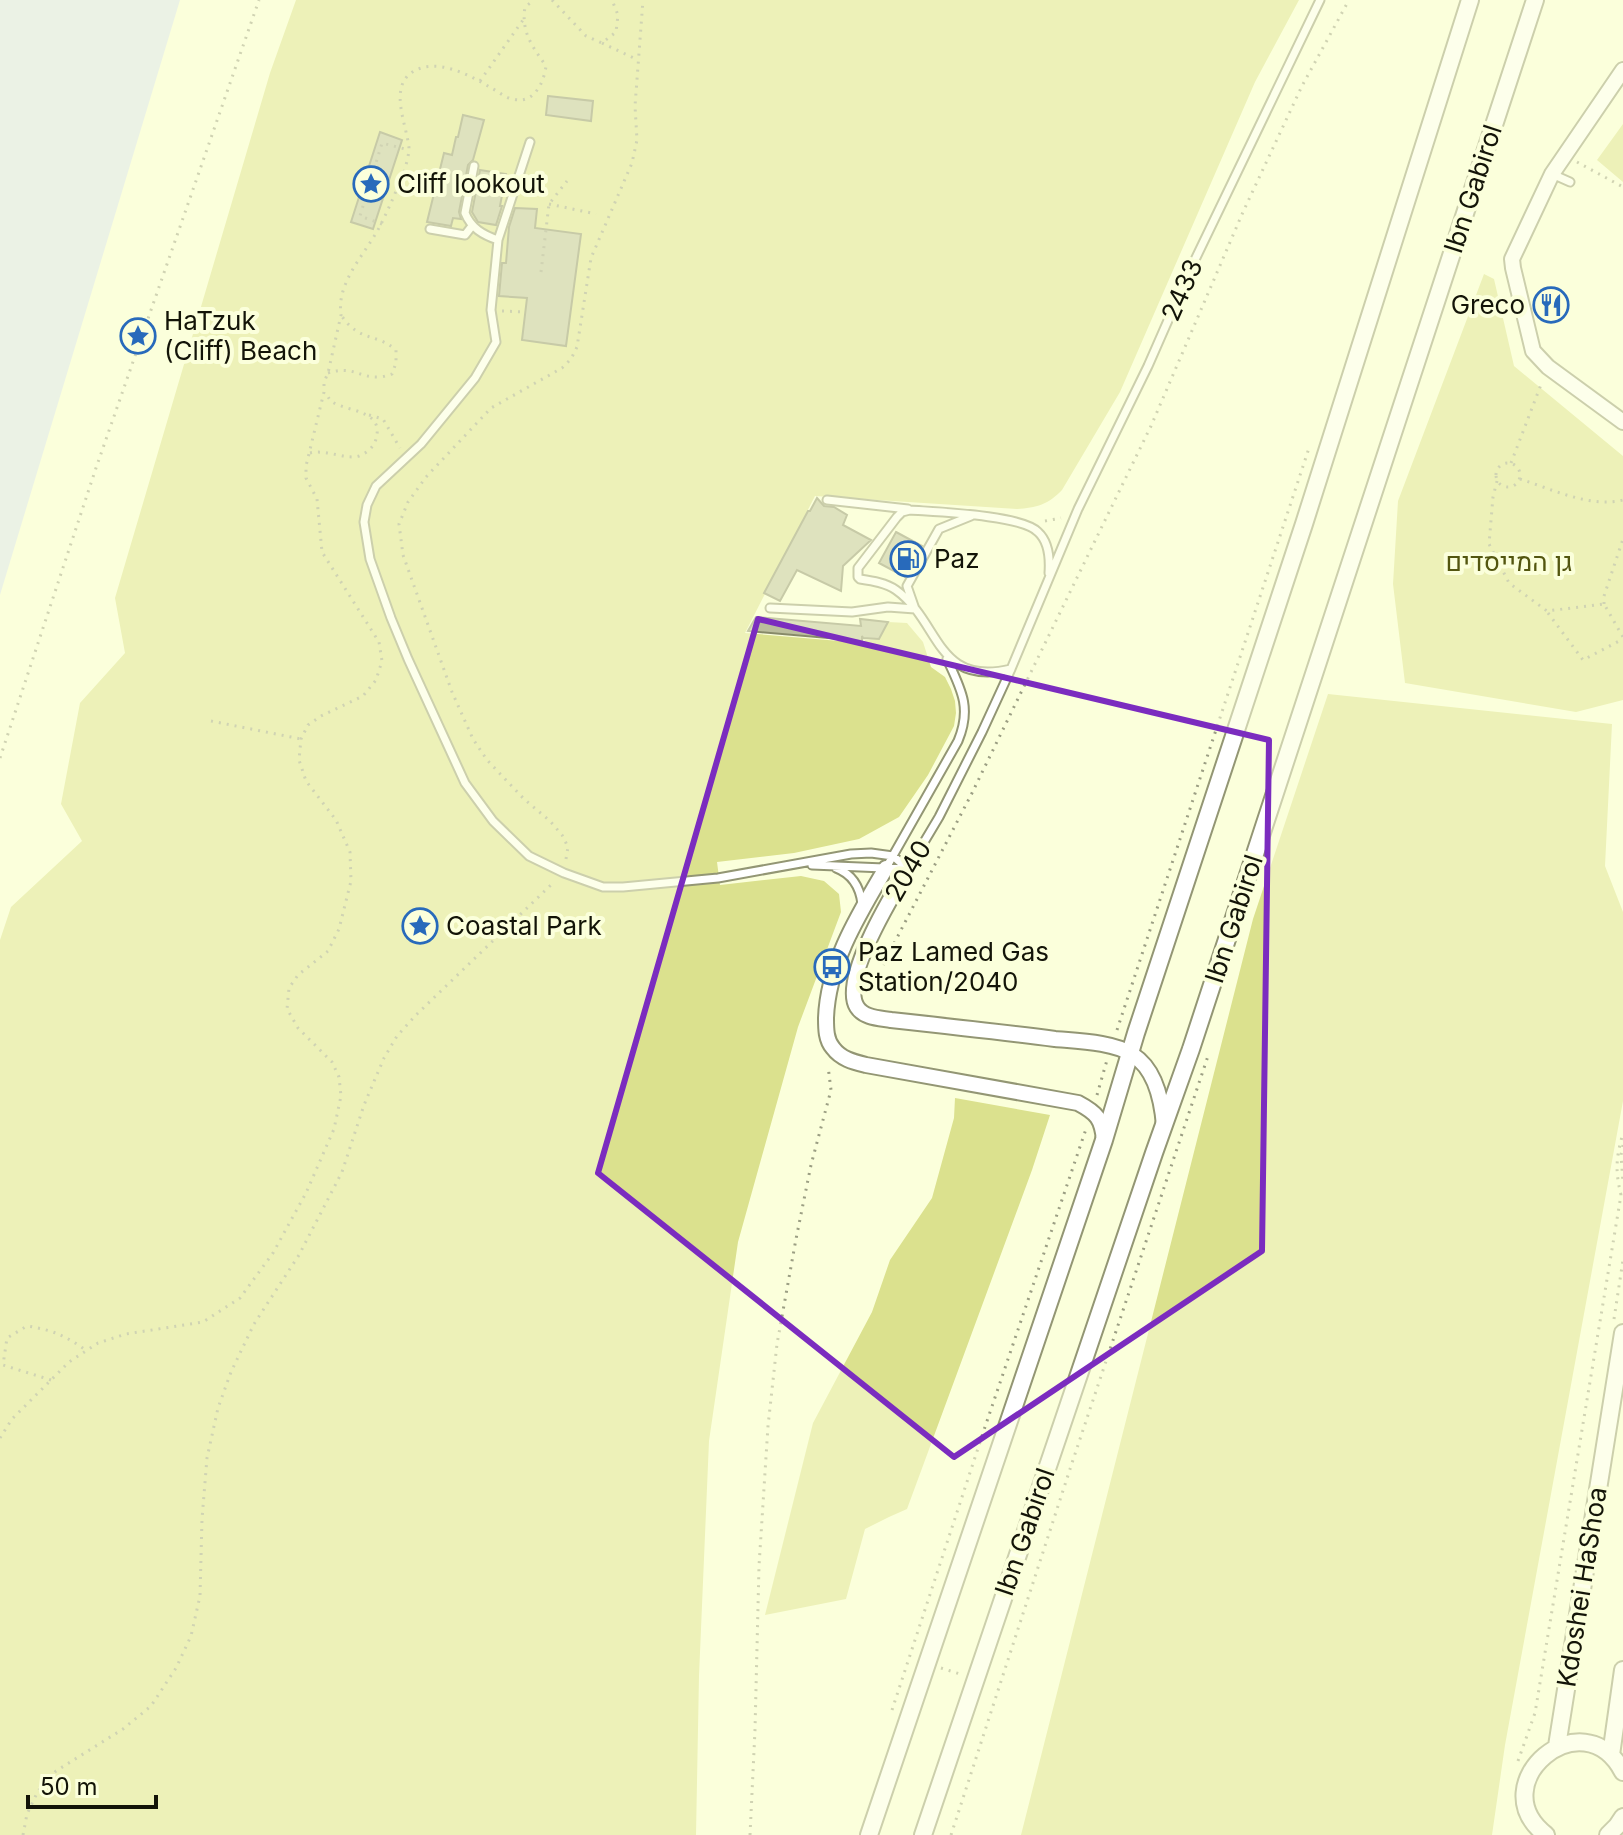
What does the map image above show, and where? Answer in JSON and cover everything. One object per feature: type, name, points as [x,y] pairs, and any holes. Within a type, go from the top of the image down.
[{"type":"street","name":"Ibn Gabirol","points":[[869,1835],[1104,1140],[1300,539],[1470,0]]},
{"type":"street","name":"Ibn Gabirol","points":[[923,1835],[1196,1034],[1535,0]]},
{"type":"street","points":[[1623,70],[1552,174],[1507,256],[1513,268],[1533,351],[1548,367],[1623,422]]},
{"type":"street","name":"2040","points":[[890,862],[860,912],[828,991],[827,1035],[834,1050],[842,1057],[866,1065],[1061,1098],[1092,1110]]},
{"type":"street","name":"2040","points":[[870,1017],[858,1009],[855,1001],[858,967],[908,869]]},
{"type":"street","points":[[870,1017],[1111,1047],[1131,1053],[1142,1061],[1150,1074],[1164,1126]]},
{"type":"street","points":[[1092,1110],[1100,1120],[1104,1140]]},
{"type":"street","name":"Kdoshei HaShoa","points":[[1557,1746],[1623,1333]]},
{"type":"street","name":"Kdoshei HaShoa","points":[[1611,1755],[1623,1670]]},
{"type":"street","points":[[1543,1834],[1531,1819],[1526,1802],[1526,1785],[1531,1769],[1542,1756],[1557,1746],[1585,1743],[1611,1755],[1623,1772]]},
{"type":"street","points":[[1608,1835],[1623,1817]]},
{"type":"lane","name":"2433","points":[[1048,583],[1078,509],[1320,0]]},
{"type":"lane","points":[[530,142],[498,240],[491,310],[496,342],[475,378],[421,444],[376,486],[367,505],[364,522],[370,559],[391,618],[465,783],[493,821],[529,856],[603,887],[718,878],[851,854],[886,854],[890,862],[908,869]]},
{"type":"lane","points":[[474,166],[465,213],[472,226],[498,240]]},
{"type":"lane","points":[[1552,174],[1570,182]]},
{"type":"lane","points":[[430,229],[465,235],[472,226]]},
{"type":"lane","points":[[827,500],[1031,525],[1043,538],[1049,558],[1048,583]]},
{"type":"lane","points":[[910,510],[897,517],[858,568],[860,579],[882,583],[897,591],[915,609],[945,653],[960,665],[979,671],[1011,669]]},
{"type":"lane","points":[[915,609],[907,586],[939,529],[973,516]]},
{"type":"lane","name":"2040","points":[[908,869],[939,817],[982,732],[1048,583]]},
{"type":"lane","points":[[770,608],[852,612],[888,607],[915,609]]},
{"type":"lane","name":"2040","points":[[890,862],[963,728],[963,696],[945,653]]},
{"type":"lane","points":[[802,865],[890,862],[908,869]]},
{"type":"lane","points":[[826,866],[844,871],[856,884],[862,901],[860,912]]},
{"type":"path","points":[[0,758],[96,468],[259,0]]},
{"type":"path","points":[[0,1438],[12,1419],[69,1362],[98,1343],[126,1334],[203,1322],[240,1298],[273,1253],[300,1205],[334,1129],[341,1096],[339,1077],[332,1062],[298,1028],[287,1009],[289,988],[298,975],[328,951],[339,929],[351,881],[350,852],[336,820],[306,781],[299,760],[301,739],[308,725],[363,696],[376,680],[382,661],[379,642],[322,552],[317,499],[306,478],[306,466],[346,282],[382,224],[405,168],[409,150],[400,102],[403,82],[411,73],[426,66],[445,67],[480,81],[514,100],[530,97],[539,89],[546,66],[528,40],[523,20],[525,7],[534,0]]},
{"type":"path","points":[[552,0],[586,36],[639,60]]},
{"type":"path","points":[[602,43],[616,32],[618,15],[612,0]]},
{"type":"path","points":[[23,1835],[27,1814],[38,1791],[56,1771],[123,1729],[151,1706],[186,1647],[200,1596],[207,1458],[218,1408],[254,1324],[299,1255],[342,1172],[364,1105],[384,1058],[397,1036],[416,1015],[564,873],[568,847],[562,835],[487,760],[468,727],[452,692],[403,555],[399,524],[408,502],[426,477],[491,408],[562,368],[577,347],[591,258],[632,163],[637,140],[635,106],[643,0]]},
{"type":"path","points":[[870,1017],[874,1007],[868,993],[972,793],[1145,440],[1243,212],[1295,100],[1349,0]]},
{"type":"path","points":[[480,81],[523,20]]},
{"type":"path","points":[[382,224],[360,216],[382,143],[409,150]]},
{"type":"path","points":[[1564,155],[1623,187]]},
{"type":"path","points":[[541,272],[549,204],[567,181]]},
{"type":"path","points":[[549,204],[596,214]]},
{"type":"path","points":[[491,310],[526,312]]},
{"type":"path","points":[[328,373],[349,370],[379,377],[392,374],[396,363],[396,350],[387,342],[361,335],[349,327],[341,315]]},
{"type":"path","points":[[1511,463],[1548,367]]},
{"type":"path","points":[[324,392],[332,402],[383,419],[404,460]]},
{"type":"path","points":[[310,453],[320,450],[356,457],[369,451],[376,440],[377,427],[369,415]]},
{"type":"path","points":[[892,1710],[1312,439]]},
{"type":"path","points":[[1497,481],[1508,488],[1517,484],[1520,479],[1517,467],[1511,463]]},
{"type":"path","points":[[1511,463],[1499,467],[1496,475],[1489,544],[1509,583],[1547,611],[1583,660],[1623,638],[1604,604],[1623,539]]},
{"type":"path","points":[[1520,479],[1578,498],[1608,503],[1623,500]]},
{"type":"path","points":[[1021,522],[1056,520],[1078,509]]},
{"type":"path","points":[[1547,611],[1604,604]]},
{"type":"path","points":[[211,721],[301,739]]},
{"type":"path","points":[[750,1835],[759,1551],[769,1413],[777,1344],[796,1239],[831,1090],[828,1063]]},
{"type":"path","points":[[1517,1762],[1535,1713],[1621,1195],[1616,1175],[1623,1133]]},
{"type":"path","points":[[1623,1145],[1623,1183]]},
{"type":"path","points":[[51,1380],[3,1365],[7,1338],[27,1326],[50,1329],[87,1351]]},
{"type":"path","points":[[925,1664],[975,1679]]},
{"type":"highlighted area","points":[[758,619],[1269,740],[1262,1251],[954,1457],[598,1173]]},
{"type":"green space","name":"Coastal Park","points":[[296,0],[1299,0],[1255,82],[1120,392],[1062,490],[1042,504],[1017,509],[815,496],[745,633],[863,643],[865,640],[879,639],[888,622],[907,623],[923,642],[931,667],[945,677],[955,701],[956,713],[954,726],[928,775],[899,817],[859,839],[794,853],[717,862],[720,885],[801,876],[824,881],[839,894],[841,912],[798,1027],[738,1242],[709,1441],[696,1835],[0,1835],[0,940],[11,907],[82,841],[61,804],[80,703],[125,653],[115,598],[270,73]]},
{"type":"green space","points":[[1623,124],[1623,182],[1597,160]]},
{"type":"green space","name":"גן המייסדים","points":[[1484,274],[1494,279],[1514,366],[1623,456],[1623,700],[1576,712],[1405,683],[1393,584],[1398,501]]},
{"type":"green space","points":[[1328,694],[1612,724],[1605,866],[1623,912],[1623,1101],[1505,1745],[1492,1835],[1021,1835],[1253,919]]},
{"type":"green space","points":[[955,1098],[1050,1115],[1032,1170],[907,1509],[865,1529],[846,1599],[765,1615],[813,1423],[872,1312],[890,1260],[932,1198],[954,1118]]},
{"type":"water","points":[[0,0],[180,0],[0,595]]},
{"type":"building","points":[[548,96],[593,101],[591,121],[546,115]]},
{"type":"building","points":[[463,115],[484,120],[473,160],[468,165],[459,212],[461,219],[453,218],[451,226],[427,222],[444,153],[452,155]]},
{"type":"building","points":[[380,132],[402,140],[373,229],[351,222]]},
{"type":"building","points":[[480,170],[506,174],[496,225],[478,222],[472,212]]},
{"type":"building","points":[[515,208],[537,209],[535,228],[581,234],[566,346],[522,340],[527,298],[499,296],[502,263],[506,263],[509,227]]},
{"type":"building","points":[[817,498],[824,506],[834,507],[847,515],[843,525],[871,540],[843,566],[841,591],[797,570],[780,601],[764,593]]},
{"type":"building","name":"Paz","points":[[896,532],[922,546],[905,577],[879,563]]},
{"type":"building","points":[[756,617],[861,626],[860,619],[888,622],[879,639],[862,636],[862,641],[748,631]]},
{"type":"place","name":"Cliff lookout","points":[[371,184]]},
{"type":"place","name":"Greco","points":[[1551,305]]},
{"type":"place","name":"HaTzuk (Cliff) Beach","points":[[138,336]]},
{"type":"place","name":"Paz","points":[[908,559]]},
{"type":"place","name":"Coastal Park","points":[[420,926]]},
{"type":"place","name":"Paz Lamed Gas Station/2040","points":[[832,967]]}]
